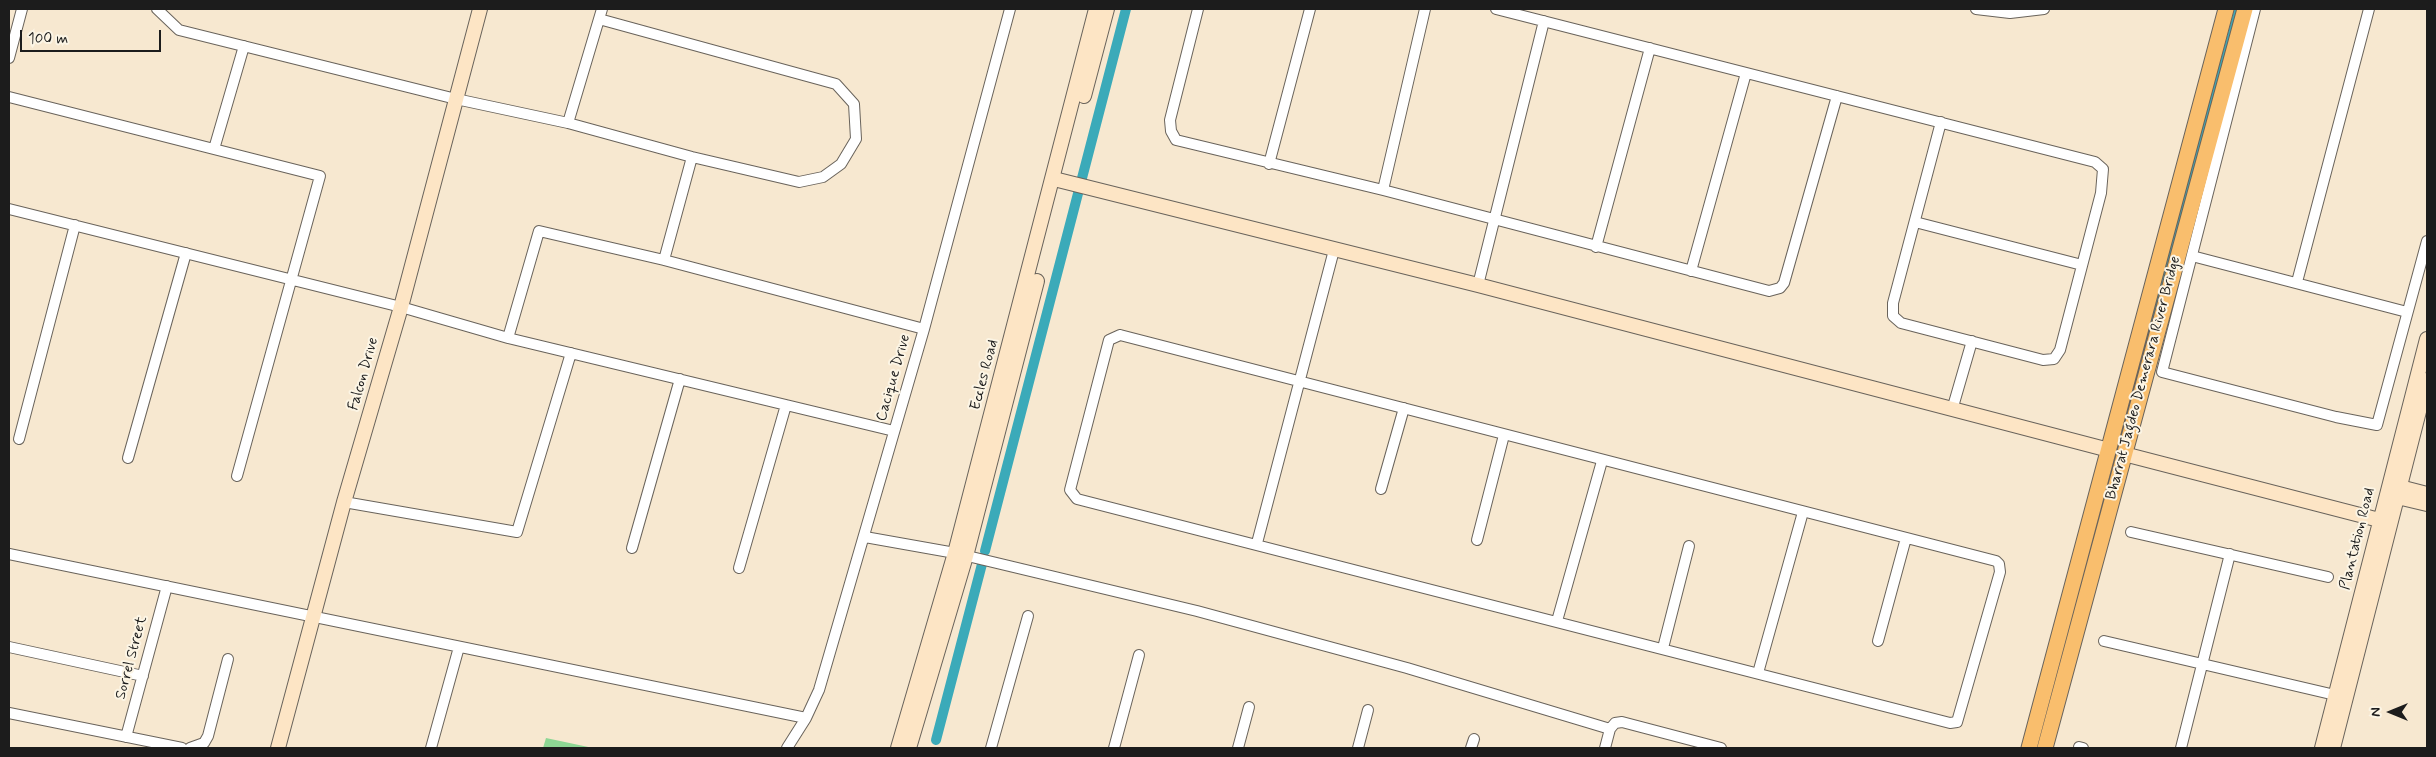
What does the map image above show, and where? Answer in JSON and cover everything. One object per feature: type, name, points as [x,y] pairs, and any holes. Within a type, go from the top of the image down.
[{"type":"main road","name":"Bharrat Jagdeo Demerara River Bridge","points":[[2029,748],[2125,454],[2226,9]]},
{"type":"main road","name":"Bharrat Jagdeo Demerara River Bridge","points":[[2045,748],[2245,9]]},
{"type":"street","points":[[9,58],[22,9]]},
{"type":"street","points":[[158,9],[179,30],[456,99],[568,123],[692,157],[799,182],[823,177],[841,164],[856,139],[854,104],[836,84],[601,14],[568,123]]},
{"type":"street","name":"Falcon Drive","points":[[278,748],[344,502],[401,307],[480,9]]},
{"type":"street","name":"Cacique Drive","points":[[787,748],[806,718],[819,690],[924,329],[1010,9]]},
{"type":"street","name":"Eccles Road","points":[[1058,180],[1096,9]]},
{"type":"street","name":"Eccles Road","points":[[906,747],[961,554],[1058,180],[1107,9]]},
{"type":"street","points":[[1198,9],[1170,120],[1171,131],[1176,140],[1383,190],[1494,221],[1768,291],[1780,288],[1784,283],[1837,96]]},
{"type":"street","points":[[1269,164],[1310,9]]},
{"type":"street","points":[[1383,190],[1426,9]]},
{"type":"street","points":[[1496,9],[1941,122],[2095,162],[2103,169],[2101,193],[2060,350],[2054,358],[2043,360],[1901,322],[1893,316],[1893,303],[1941,122]]},
{"type":"street","points":[[1976,9],[2010,13],[2044,9]]},
{"type":"street","points":[[2255,9],[2162,372],[2336,417],[2377,425],[2427,241]]},
{"type":"street","points":[[2297,282],[2369,9]]},
{"type":"street","points":[[1478,285],[1544,21]]},
{"type":"street","points":[[214,149],[244,46]]},
{"type":"street","points":[[1596,247],[1650,48]]},
{"type":"street","points":[[1691,271],[1746,73]]},
{"type":"street","points":[[9,97],[320,176],[236,476]]},
{"type":"street","points":[[664,260],[692,157]]},
{"type":"street","points":[[1058,180],[1478,285],[2385,522]]},
{"type":"street","points":[[9,208],[401,307],[508,338],[894,431]]},
{"type":"street","points":[[1915,222],[2082,265]]},
{"type":"street","points":[[19,439],[75,225]]},
{"type":"street","points":[[508,338],[539,231],[664,260],[924,329]]},
{"type":"street","points":[[1257,543],[1334,250]]},
{"type":"street","points":[[128,458],[186,253]]},
{"type":"street","points":[[2192,256],[2407,312]]},
{"type":"street","points":[[1115,336],[1404,408],[1602,461],[1996,561],[1999,564],[2000,572],[1957,722],[1950,723],[1257,543],[1078,499],[1070,490],[1109,340],[1115,336]]},
{"type":"street","name":"Plantation Road","points":[[2333,748],[2427,339]]},
{"type":"street","points":[[1952,410],[1972,341]]},
{"type":"street","points":[[344,502],[517,532],[571,353]]},
{"type":"street","points":[[632,548],[680,379]]},
{"type":"street","name":"Plantation Road","points":[[2393,491],[2427,380]]},
{"type":"street","points":[[739,568],[786,405]]},
{"type":"street","points":[[1381,489],[1404,408]]},
{"type":"street","points":[[1477,540],[1504,435]]},
{"type":"street","points":[[1558,621],[1602,461]]},
{"type":"street","points":[[2393,491],[2427,494]]},
{"type":"street","points":[[2393,491],[2427,504]]},
{"type":"street","points":[[1758,673],[1803,512]]},
{"type":"street","name":"Plantation Road","points":[[2322,748],[2335,694],[2385,522]]},
{"type":"street","points":[[2131,532],[2328,577]]},
{"type":"street","points":[[865,537],[961,554],[1273,632],[1406,668],[1610,729]]},
{"type":"street","points":[[1878,641],[1906,538]]},
{"type":"street","points":[[1663,648],[1689,546]]},
{"type":"street","points":[[9,554],[806,718]]},
{"type":"street","points":[[2182,748],[2230,554]]},
{"type":"street","name":"Sorrel Street","points":[[126,737],[167,586]]},
{"type":"street","points":[[991,748],[1028,616]]},
{"type":"street","points":[[2104,641],[2335,694]]},
{"type":"street","points":[[9,647],[143,676]]},
{"type":"street","points":[[431,748],[459,647]]},
{"type":"street","points":[[1114,748],[1139,655]]},
{"type":"street","points":[[190,748],[204,743],[208,736],[228,659]]},
{"type":"street","points":[[1238,748],[1249,707]]},
{"type":"street","points":[[1358,748],[1368,710]]},
{"type":"street","points":[[9,713],[182,748]]},
{"type":"street","points":[[1605,748],[1610,729],[1615,723],[1622,722],[1721,748]]},
{"type":"green space","points":[[546,738],[593,748],[543,748]]},
{"type":"waterway","points":[[985,551],[1126,9]]},
{"type":"waterway","points":[[2120,437],[2236,9]]},
{"type":"waterway","points":[[2053,691],[2107,484]]},
{"type":"waterway","points":[[936,740],[982,564]]}]
